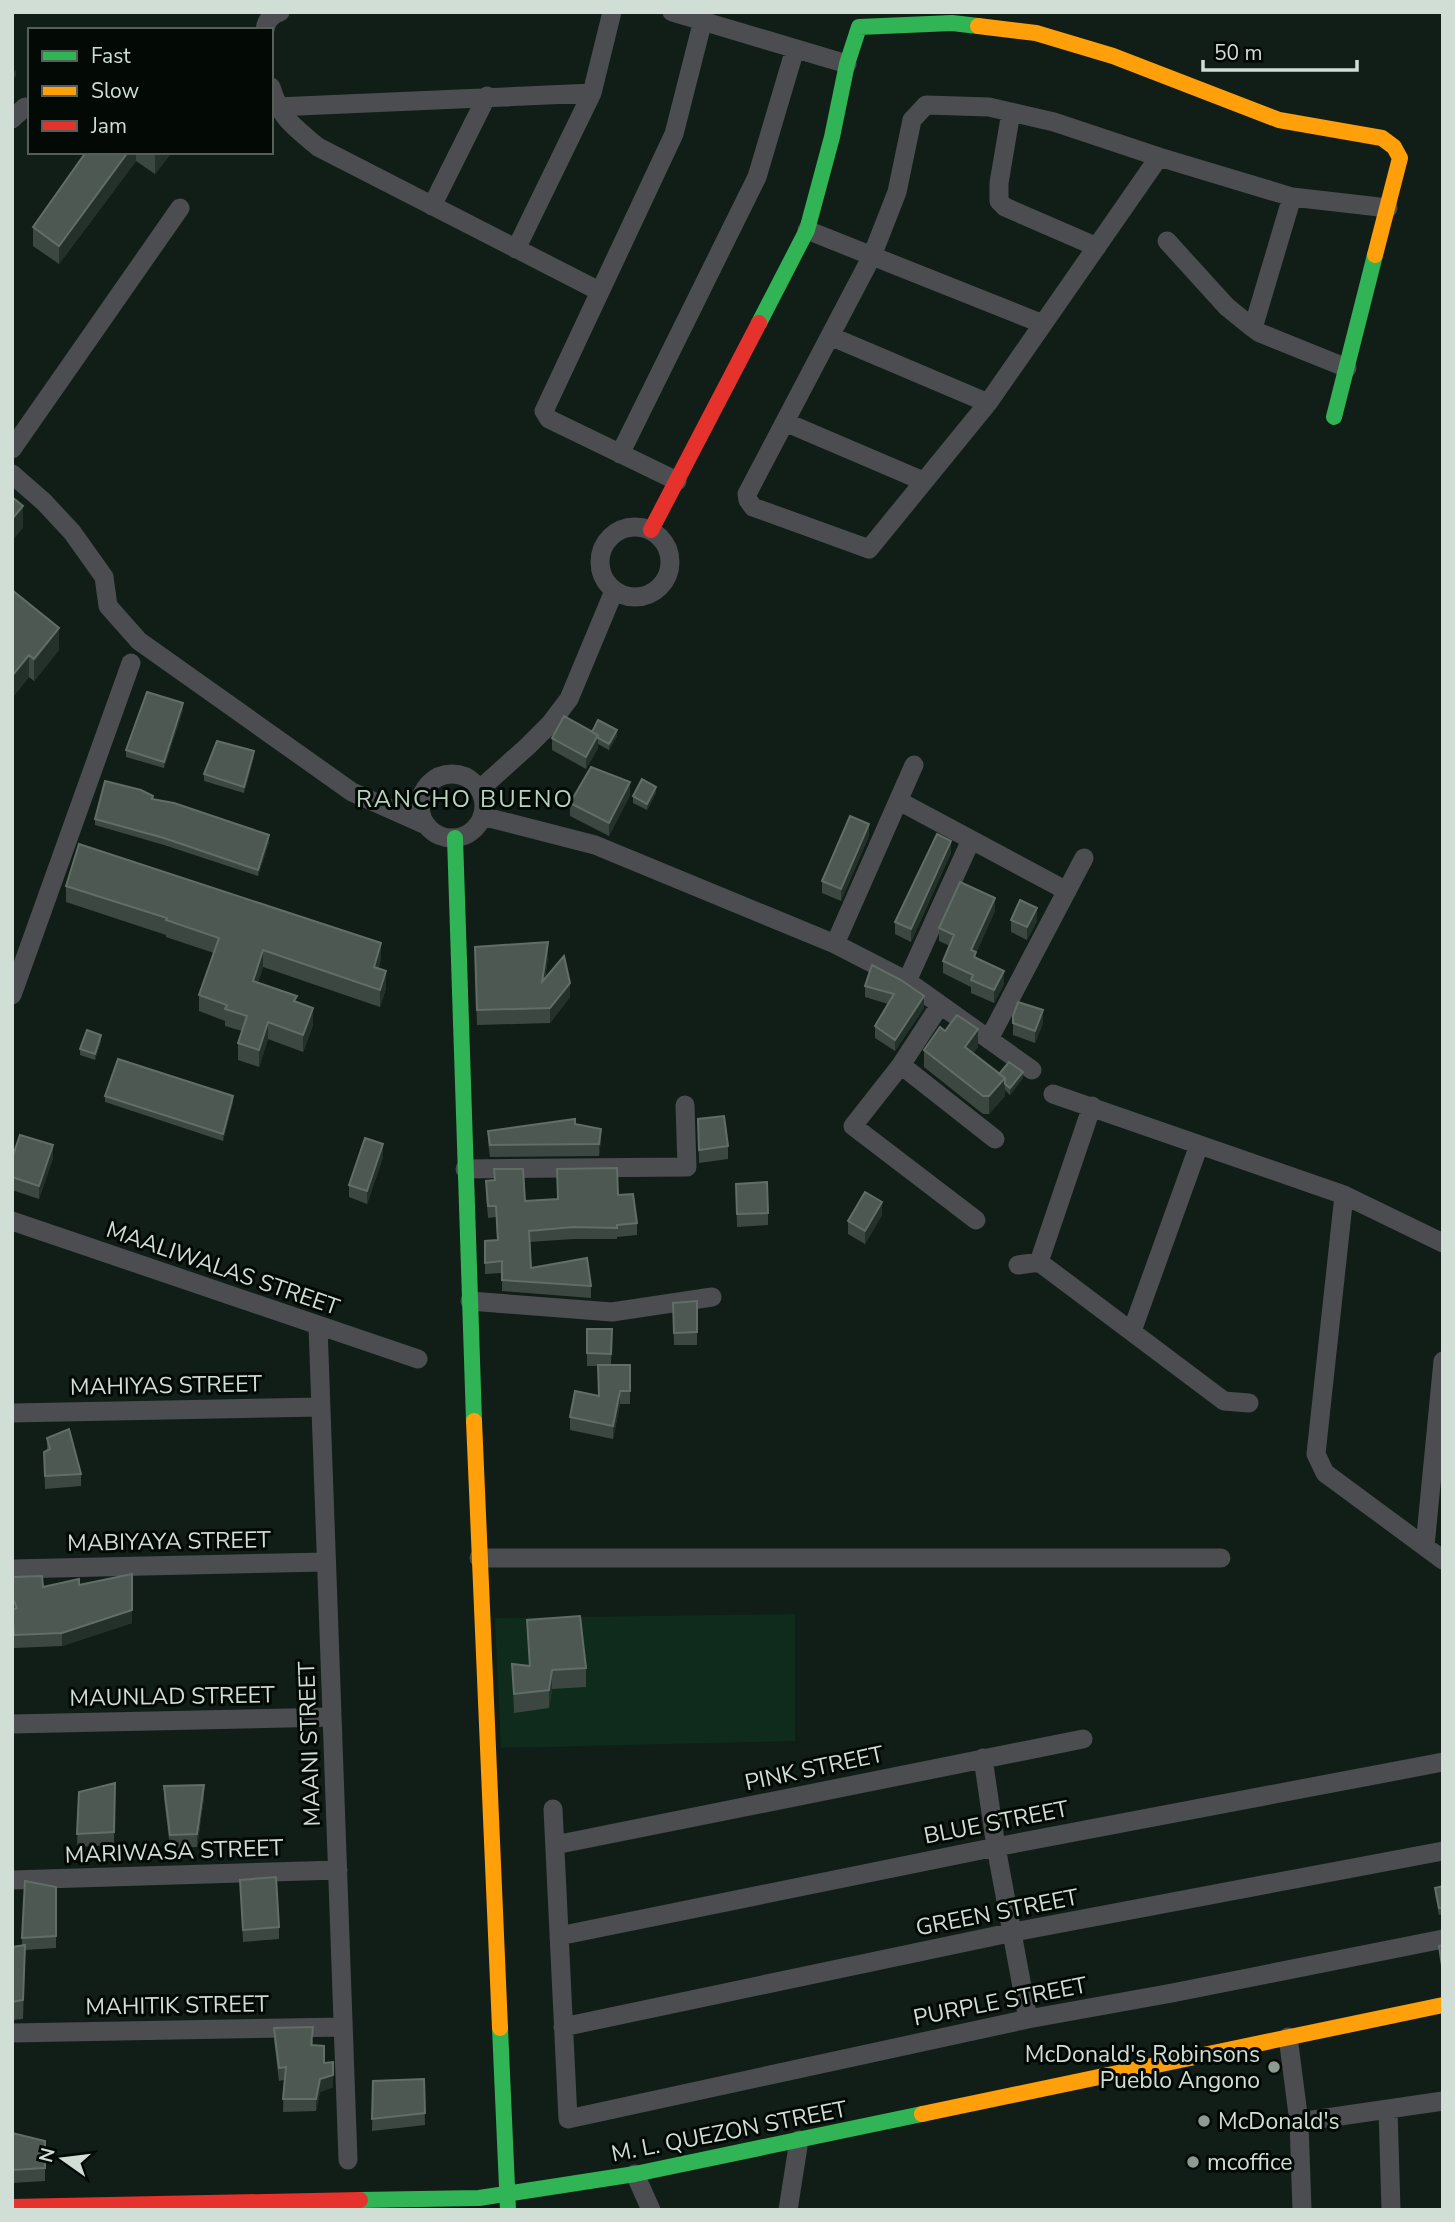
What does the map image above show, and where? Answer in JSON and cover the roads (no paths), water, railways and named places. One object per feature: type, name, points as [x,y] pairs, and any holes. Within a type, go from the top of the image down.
[{"type":"street","points":[[265,28],[273,14],[280,12]]},
{"type":"street","points":[[516,249],[592,93],[612,12]]},
{"type":"street","points":[[673,12],[847,64]]},
{"type":"street","points":[[677,481],[549,419],[544,411],[674,134],[703,20]]},
{"type":"street","points":[[651,530],[807,230],[832,137],[858,20],[952,23],[1036,33],[1112,56],[1262,115],[1378,136],[1395,147],[1400,158],[1334,417]]},
{"type":"street","points":[[620,454],[757,177],[794,49]]},
{"type":"street","points":[[277,107],[592,93]]},
{"type":"street","points":[[273,94],[277,107],[294,127],[318,147],[599,291]]},
{"type":"street","points":[[432,206],[487,96]]},
{"type":"street","points":[[1159,158],[988,403],[869,549],[753,507],[747,494],[872,256],[897,192],[912,120],[926,105],[989,107],[1054,122],[1159,158],[1292,197],[1388,208]]},
{"type":"street","points":[[1011,112],[999,183],[999,201],[1004,207],[1097,247]]},
{"type":"street","points":[[1253,328],[1292,197]]},
{"type":"street","points":[[12,449],[180,208]]},
{"type":"street","points":[[807,230],[1043,324]]},
{"type":"street","points":[[1167,241],[1227,307],[1253,328],[1347,368]]},
{"type":"street","points":[[830,336],[988,403]]},
{"type":"street","points":[[785,422],[923,481]]},
{"type":"street","points":[[12,474],[44,502],[72,533],[104,577],[108,606],[139,641],[352,792],[426,825]]},
{"type":"street","points":[[628,527],[651,530],[660,536],[670,555],[670,566],[662,585],[654,592],[634,598],[614,591],[606,583],[599,560],[608,539],[617,531],[628,527]]},
{"type":"street","points":[[480,789],[550,724],[569,699],[614,591]]},
{"type":"street","points":[[12,995],[131,663]]},
{"type":"street","points":[[835,944],[914,765]]},
{"type":"street","points":[[452,774],[462,776],[480,789],[484,806],[482,816],[472,831],[455,838],[444,837],[434,833],[426,825],[421,816],[421,796],[433,780],[452,774]]},
{"type":"street","points":[[899,800],[1067,891]]},
{"type":"street","points":[[482,816],[595,845],[835,944],[907,981],[1032,1070]]},
{"type":"street","points":[[455,838],[479,1558],[508,2202]]},
{"type":"street","points":[[907,981],[971,840]]},
{"type":"street","points":[[989,1039],[1084,858]]},
{"type":"street","points":[[940,1005],[901,1065],[853,1126],[976,1220]]},
{"type":"street","points":[[901,1065],[995,1139]]},
{"type":"street","points":[[1053,1094],[1344,1195],[1443,1244]]},
{"type":"street","points":[[465,1170],[687,1167],[685,1105]]},
{"type":"street","points":[[1039,1262],[1091,1107]]},
{"type":"street","points":[[1132,1331],[1199,1144]]},
{"type":"street","points":[[1344,1195],[1316,1454],[1325,1473],[1443,1559]]},
{"type":"street","name":"MAALIWALAS STREET","points":[[12,1221],[418,1359]]},
{"type":"street","points":[[1018,1265],[1039,1262],[1224,1401],[1250,1403]]},
{"type":"street","points":[[470,1301],[612,1312],[712,1297]]},
{"type":"street","name":"MAANI STREET","points":[[318,1326],[348,2160]]},
{"type":"street","points":[[1425,1546],[1443,1361]]},
{"type":"street","name":"MAHIYAS STREET","points":[[12,1413],[321,1406]]},
{"type":"street","points":[[479,1558],[1222,1558]]},
{"type":"street","name":"MABIYAYA STREET","points":[[12,1569],[326,1562]]},
{"type":"street","name":"MAUNLAD STREET","points":[[12,1724],[332,1717]]},
{"type":"street","name":"PINK STREET","points":[[555,1845],[1083,1739]]},
{"type":"street","points":[[983,1758],[996,1847],[1014,1932],[1028,2019]]},
{"type":"street","name":"BLUE STREET","points":[[559,1937],[996,1847],[1443,1762]]},
{"type":"street","points":[[553,1809],[563,2027]]},
{"type":"street","name":"GREEN STREET","points":[[563,2027],[1014,1932],[1443,1851]]},
{"type":"street","name":"MARIWASA STREET","points":[[12,1880],[338,1870]]},
{"type":"street","name":"PURPLE STREET","points":[[563,2027],[568,2119],[1028,2019],[1443,1939]]},
{"type":"street","name":"M. L. QUEZON STREET","points":[[12,2207],[466,2198],[508,2202],[1443,2005]]},
{"type":"street","name":"MAHITIK STREET","points":[[12,2033],[343,2027]]},
{"type":"street","points":[[1288,2038],[1299,2122],[1302,2210]]},
{"type":"street","points":[[1299,2122],[1443,2101]]},
{"type":"street","points":[[1388,2109],[1391,2210]]},
{"type":"street","points":[[788,2210],[799,2140]]},
{"type":"street","points":[[635,2174],[651,2210]]},
{"type":"place","name":"McDonald's Robinsons Pueblo Angono","points":[[1274,2067]]},
{"type":"place","name":"McDonald's","points":[[1204,2121]]},
{"type":"place","name":"mcoffice","points":[[1193,2162]]},
{"type":"district","name":"RANCHO BUENO","points":[[465,799]]}]
